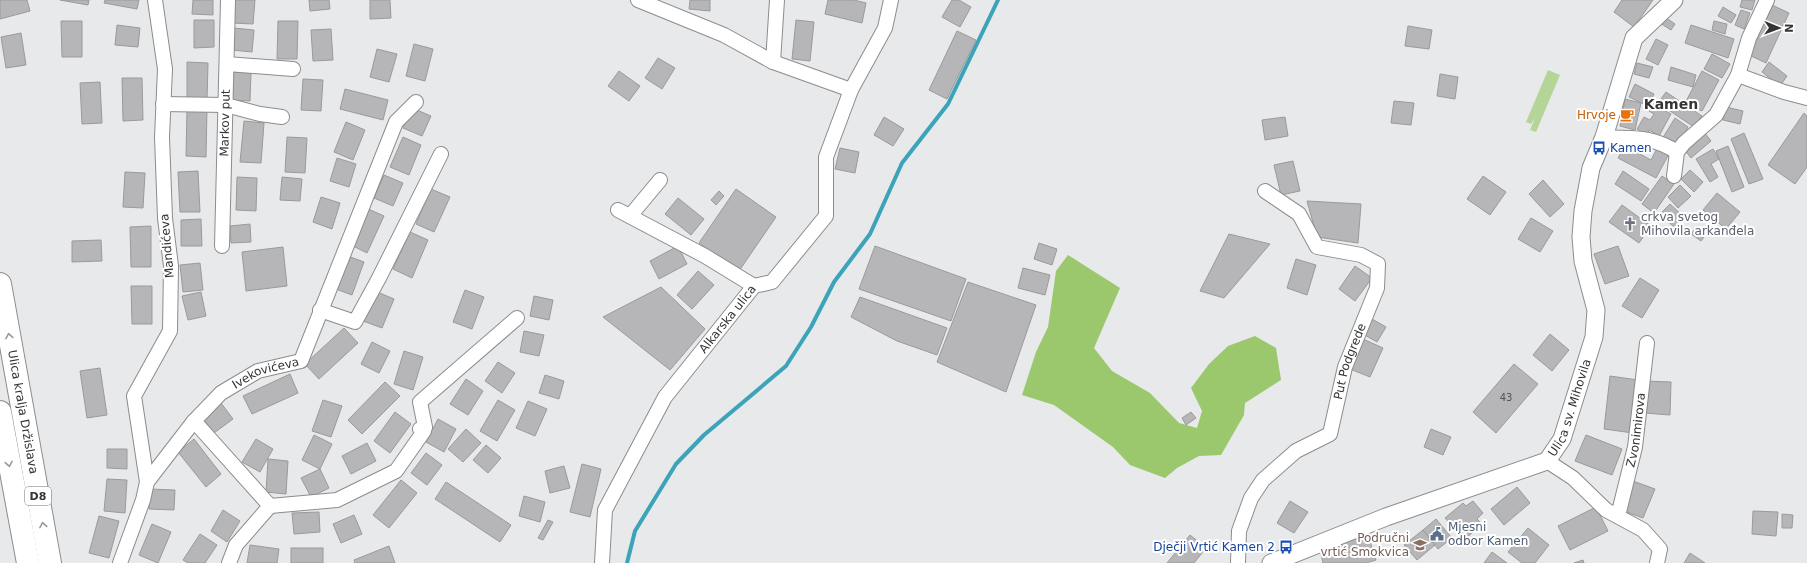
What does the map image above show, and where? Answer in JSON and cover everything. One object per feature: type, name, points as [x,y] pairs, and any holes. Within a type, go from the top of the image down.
[{"type":"highway","name":"Ulica kralja Držislava","points":[[0,284],[50,563]]},
{"type":"highway","name":"Ulica kralja Držislava","points":[[0,412],[28,563]]},
{"type":"street","name":"Mandićeva","points":[[147,482],[134,396],[170,331],[171,266],[165,218],[162,137],[165,69],[155,0]]},
{"type":"street","name":"Markov put","points":[[222,246],[228,0]]},
{"type":"street","points":[[638,0],[724,35],[773,62],[851,90]]},
{"type":"street","points":[[773,62],[777,0]]},
{"type":"street","name":"Alkarska ulica","points":[[602,563],[606,510],[665,397],[754,286],[772,282],[826,216],[826,157],[851,90],[885,28],[891,0]]},
{"type":"street","name":"Ulica sv. Mihovila","points":[[1271,563],[1386,517],[1547,461],[1562,439],[1594,337],[1596,310],[1584,261],[1581,237],[1583,211],[1591,168],[1604,137],[1634,38],[1674,0]]},
{"type":"street","points":[[1674,176],[1677,152],[1684,143],[1716,115],[1738,75],[1749,38],[1767,0]]},
{"type":"street","points":[[227,64],[293,69]]},
{"type":"street","points":[[1738,75],[1784,92],[1807,98]]},
{"type":"street","name":"Ivekovićeva","points":[[120,563],[143,500],[147,482],[194,421],[222,393],[258,371],[301,361],[396,122],[416,102]]},
{"type":"street","points":[[163,104],[226,105],[260,114],[282,117]]},
{"type":"street","points":[[1604,137],[1652,139],[1665,144],[1677,152]]},
{"type":"street","points":[[320,310],[355,322],[379,278],[441,154]]},
{"type":"street","points":[[660,180],[624,213],[705,256],[754,286]]},
{"type":"street","name":"Put Podgrede","points":[[1238,563],[1239,531],[1251,498],[1263,480],[1296,451],[1330,434],[1345,367],[1377,288],[1378,264],[1361,255],[1317,247],[1299,214],[1265,191]]},
{"type":"street","points":[[229,563],[236,546],[270,506],[337,500],[396,471],[424,431],[420,429],[425,427],[420,402],[517,318]]},
{"type":"street","name":"Zvonimirova","points":[[1618,516],[1635,447],[1647,343]]},
{"type":"street","points":[[194,421],[270,506]]},
{"type":"street","points":[[1547,461],[1573,478],[1606,510],[1643,530],[1660,549],[1656,563]]},
{"type":"green space","points":[[1548,70],[1560,75],[1536,132],[1530,130],[1535,118],[1531,124],[1526,122]]},
{"type":"green space","points":[[1068,255],[1120,288],[1094,348],[1112,371],[1150,393],[1179,423],[1197,428],[1202,411],[1191,388],[1209,364],[1228,346],[1255,336],[1276,348],[1281,380],[1245,403],[1244,415],[1221,455],[1199,456],[1177,468],[1165,478],[1130,465],[1113,447],[1054,405],[1022,395],[1036,352],[1048,327],[1056,271]]},
{"type":"building","points":[[0,0],[27,0],[30,11],[0,19]]},
{"type":"building","points":[[60,0],[89,0],[88,5]]},
{"type":"building","points":[[105,0],[139,0],[137,9],[104,3]]},
{"type":"building","points":[[193,0],[213,0],[213,15],[192,14]]},
{"type":"building","points":[[234,0],[255,0],[253,24],[232,23]]},
{"type":"building","points":[[309,0],[329,0],[330,9],[310,11]]},
{"type":"building","points":[[370,0],[390,0],[391,18],[370,19]]},
{"type":"building","points":[[690,0],[710,0],[710,11],[689,9]]},
{"type":"building","points":[[828,0],[854,0],[866,3],[862,23],[825,14]]},
{"type":"building","points":[[952,0],[959,0],[971,7],[960,27],[942,17]]},
{"type":"building","points":[[1622,0],[1653,0],[1634,27],[1614,12]]},
{"type":"building","points":[[1742,0],[1755,0],[1752,10],[1740,7]]},
{"type":"building","points":[[1770,4],[1789,13],[1766,63],[1747,54]]},
{"type":"building","points":[[1723,7],[1736,15],[1731,23],[1718,16]]},
{"type":"building","points":[[1741,10],[1750,13],[1744,29],[1735,25]]},
{"type":"building","points":[[1665,17],[1675,24],[1671,30],[1660,23]]},
{"type":"building","points":[[194,20],[214,20],[214,47],[194,48]]},
{"type":"building","points":[[796,20],[814,22],[810,61],[792,59]]},
{"type":"building","points":[[61,21],[82,21],[82,57],[62,57]]},
{"type":"building","points":[[278,21],[298,21],[297,59],[277,59]]},
{"type":"building","points":[[1714,21],[1727,24],[1725,34],[1712,30]]},
{"type":"building","points":[[117,25],[140,28],[138,47],[115,45]]},
{"type":"building","points":[[1691,25],[1734,39],[1728,58],[1685,43]]},
{"type":"building","points":[[1408,26],[1432,30],[1429,49],[1405,46]]},
{"type":"building","points":[[234,28],[254,30],[252,52],[232,50]]},
{"type":"building","points":[[331,29],[333,60],[313,61],[311,30]]},
{"type":"building","points":[[957,31],[976,40],[947,99],[929,90]]},
{"type":"building","points":[[21,33],[26,65],[6,68],[1,37]]},
{"type":"building","points":[[1656,39],[1668,45],[1658,65],[1646,59]]},
{"type":"building","points":[[414,44],[433,49],[425,81],[406,76]]},
{"type":"building","points":[[377,49],[397,54],[389,82],[370,77]]},
{"type":"building","points":[[1712,54],[1730,64],[1722,78],[1704,69]]},
{"type":"building","points":[[658,58],[675,68],[662,89],[645,78]]},
{"type":"building","points":[[187,62],[208,63],[207,100],[187,100]]},
{"type":"building","points":[[1769,62],[1787,76],[1780,86],[1762,72]]},
{"type":"building","points":[[1637,63],[1653,67],[1649,78],[1634,74]]},
{"type":"building","points":[[1671,67],[1696,75],[1693,87],[1668,80]]},
{"type":"building","points":[[619,71],[640,86],[629,101],[608,86]]},
{"type":"building","points":[[1702,71],[1719,80],[1702,111],[1685,103]]},
{"type":"building","points":[[231,72],[251,72],[250,101],[230,100]]},
{"type":"building","points":[[1440,74],[1458,77],[1455,99],[1437,96]]},
{"type":"building","points":[[122,78],[142,78],[143,120],[123,121]]},
{"type":"building","points":[[303,79],[323,80],[321,111],[301,110]]},
{"type":"building","points":[[100,82],[102,123],[82,124],[80,83]]},
{"type":"building","points":[[1635,84],[1654,94],[1648,106],[1629,97]]},
{"type":"building","points":[[345,89],[388,100],[383,120],[340,109]]},
{"type":"building","points":[[1666,92],[1702,116],[1694,127],[1658,103]]},
{"type":"building","points":[[1625,99],[1641,103],[1635,130],[1620,126]]},
{"type":"building","points":[[1394,101],[1414,103],[1411,125],[1391,123]]},
{"type":"building","points":[[1653,104],[1671,114],[1659,136],[1649,130],[1647,135],[1637,129],[1644,117],[1650,120],[1654,114],[1649,111]]},
{"type":"building","points":[[1726,107],[1743,111],[1740,124],[1723,120]]},
{"type":"building","points":[[412,108],[431,116],[422,136],[403,128]]},
{"type":"building","points":[[187,109],[207,109],[206,157],[186,156]]},
{"type":"building","points":[[1804,113],[1807,116],[1807,167],[1795,184],[1768,165]]},
{"type":"building","points":[[884,117],[904,129],[893,146],[874,135]]},
{"type":"building","points":[[1285,117],[1288,136],[1265,140],[1262,120]]},
{"type":"building","points":[[1675,118],[1688,127],[1676,148],[1662,139]]},
{"type":"building","points":[[244,121],[264,123],[261,163],[240,162]]},
{"type":"building","points":[[346,122],[365,130],[353,160],[334,152]]},
{"type":"building","points":[[1704,132],[1711,141],[1691,158],[1684,149]]},
{"type":"building","points":[[1744,133],[1763,179],[1749,184],[1731,139]]},
{"type":"building","points":[[287,137],[307,138],[305,173],[285,172]]},
{"type":"building","points":[[403,137],[421,145],[409,175],[390,167]]},
{"type":"building","points":[[1659,145],[1670,152],[1656,178],[1618,158],[1625,146],[1651,160]]},
{"type":"building","points":[[1728,146],[1744,187],[1732,192],[1716,151]]},
{"type":"building","points":[[840,148],[859,152],[855,173],[835,169]]},
{"type":"building","points":[[1713,149],[1719,159],[1711,164],[1718,177],[1710,182],[1696,159]]},
{"type":"building","points":[[337,158],[356,164],[349,187],[330,181]]},
{"type":"building","points":[[1293,161],[1300,191],[1281,195],[1274,165]]},
{"type":"building","points":[[1690,170],[1703,182],[1694,192],[1681,179]]},
{"type":"building","points":[[198,171],[200,212],[180,212],[178,172]]},
{"type":"building","points":[[1623,171],[1649,189],[1641,201],[1615,184]]},
{"type":"building","points":[[125,172],[145,173],[143,208],[123,207]]},
{"type":"building","points":[[384,175],[403,183],[393,206],[374,198]]},
{"type":"building","points":[[1483,176],[1506,192],[1490,215],[1467,199]]},
{"type":"building","points":[[1662,176],[1674,184],[1654,213],[1642,204]]},
{"type":"building","points":[[237,177],[257,178],[256,211],[236,210]]},
{"type":"building","points":[[282,177],[302,179],[300,201],[280,200]]},
{"type":"building","points":[[1543,180],[1564,204],[1550,217],[1529,194]]},
{"type":"building","points":[[1680,185],[1691,196],[1678,208],[1668,197]]},
{"type":"building","points":[[431,189],[450,197],[434,232],[416,224]]},
{"type":"building","points":[[736,189],[776,217],[739,271],[699,243]]},
{"type":"building","points":[[719,191],[724,196],[716,205],[711,200]]},
{"type":"building","points":[[1717,193],[1740,212],[1726,229],[1703,210]]},
{"type":"building","points":[[321,197],[340,203],[332,229],[313,222]]},
{"type":"building","points":[[678,198],[704,219],[691,235],[665,214]]},
{"type":"building","points":[[1307,201],[1361,204],[1358,243],[1317,237]]},
{"type":"building","points":[[1670,204],[1685,218],[1676,229],[1660,214]]},
{"type":"building","name":"crkva svetog Mihovila arkanđela","points":[[1622,205],[1651,226],[1639,243],[1609,222]]},
{"type":"building","points":[[366,208],[384,216],[367,253],[349,244]]},
{"type":"building","points":[[1531,218],[1553,231],[1540,252],[1518,239]]},
{"type":"building","points":[[201,219],[202,246],[181,246],[181,220]]},
{"type":"building","points":[[250,224],[251,242],[231,243],[230,226]]},
{"type":"building","points":[[151,226],[151,267],[131,267],[130,227]]},
{"type":"building","points":[[1697,226],[1707,233],[1701,241],[1691,234]]},
{"type":"building","points":[[410,232],[428,240],[412,278],[393,269]]},
{"type":"building","points":[[1229,234],[1270,244],[1224,298],[1200,291]]},
{"type":"building","points":[[101,240],[102,261],[72,262],[72,241]]},
{"type":"building","points":[[1039,243],[1057,249],[1052,265],[1034,259]]},
{"type":"building","points":[[678,246],[687,264],[659,279],[650,261]]},
{"type":"building","points":[[875,246],[966,279],[951,321],[859,289]]},
{"type":"building","points":[[1618,246],[1629,276],[1605,284],[1594,254]]},
{"type":"building","points":[[283,247],[287,286],[246,291],[242,252]]},
{"type":"building","points":[[345,255],[364,262],[352,295],[333,288]]},
{"type":"building","points":[[1296,259],[1316,265],[1307,295],[1287,288]]},
{"type":"building","points":[[200,263],[203,290],[183,292],[180,265]]},
{"type":"building","points":[[1355,266],[1372,278],[1355,301],[1339,289]]},
{"type":"building","points":[[1023,268],[1050,275],[1045,295],[1018,288]]},
{"type":"building","points":[[698,271],[714,285],[692,309],[677,295]]},
{"type":"building","points":[[1640,278],[1659,290],[1642,318],[1622,306]]},
{"type":"building","points":[[968,282],[1036,305],[1006,392],[937,362]]},
{"type":"building","points":[[131,286],[152,286],[152,324],[132,324]]},
{"type":"building","points":[[661,287],[705,329],[670,370],[603,317]]},
{"type":"building","points":[[465,290],[484,297],[472,329],[453,322]]},
{"type":"building","points":[[375,291],[394,299],[382,328],[363,321]]},
{"type":"building","points":[[201,292],[206,316],[188,320],[182,296]]},
{"type":"building","points":[[534,296],[553,300],[549,320],[530,316]]},
{"type":"building","points":[[860,297],[947,328],[937,355],[897,341],[851,317]]},
{"type":"building","points":[[1372,319],[1386,327],[1377,342],[1363,334]]},
{"type":"building","points":[[344,328],[358,343],[319,379],[305,364]]},
{"type":"building","points":[[524,331],[544,335],[539,356],[520,352]]},
{"type":"building","points":[[1550,334],[1569,350],[1552,371],[1533,355]]},
{"type":"building","points":[[1363,339],[1383,348],[1370,377],[1350,369]]},
{"type":"building","points":[[372,342],[390,351],[379,373],[361,364]]},
{"type":"building","points":[[404,351],[423,357],[413,390],[394,384]]},
{"type":"building","points":[[498,362],[515,373],[502,393],[485,381]]},
{"type":"building","points":[[1514,364],[1538,384],[1496,433],[1473,412]]},
{"type":"building","points":[[100,368],[107,415],[87,418],[80,371]]},
{"type":"building","points":[[290,374],[298,393],[252,414],[243,396]]},
{"type":"building","points":[[545,375],[564,381],[559,399],[539,393]]},
{"type":"building","points":[[1610,376],[1638,380],[1633,433],[1604,429]]},
{"type":"building","points":[[466,379],[483,391],[468,415],[450,404]]},
{"type":"building","points":[[1646,381],[1671,382],[1670,415],[1644,413]]},
{"type":"building","points":[[385,382],[400,396],[362,434],[348,420]]},
{"type":"building","points":[[323,400],[342,406],[331,437],[312,431]]},
{"type":"building","points":[[498,400],[515,410],[497,441],[480,431]]},
{"type":"building","points":[[528,401],[547,409],[535,436],[516,428]]},
{"type":"building","points":[[221,403],[233,419],[214,433],[202,417]]},
{"type":"building","points":[[395,412],[411,424],[390,453],[374,441]]},
{"type":"building","points":[[1191,412],[1196,418],[1186,425],[1182,418]]},
{"type":"building","points":[[438,419],[456,429],[444,452],[426,442]]},
{"type":"building","points":[[466,429],[481,443],[463,462],[448,449]]},
{"type":"building","points":[[1431,429],[1451,437],[1443,455],[1424,447]]},
{"type":"building","points":[[314,435],[332,444],[320,469],[302,460]]},
{"type":"building","points":[[1586,435],[1622,449],[1612,475],[1575,461]]},
{"type":"building","points":[[194,439],[221,474],[206,487],[178,452]]},
{"type":"building","points":[[256,439],[273,449],[260,472],[242,462]]},
{"type":"building","points":[[367,443],[376,461],[351,474],[342,456]]},
{"type":"building","points":[[486,445],[501,458],[488,473],[473,460]]},
{"type":"building","points":[[107,449],[127,449],[127,469],[107,468]]},
{"type":"building","points":[[426,453],[442,465],[427,485],[411,473]]},
{"type":"building","points":[[268,459],[288,461],[286,494],[266,492]]},
{"type":"building","points":[[582,464],[601,469],[590,517],[570,512]]},
{"type":"building","points":[[564,466],[570,488],[550,493],[545,471]]},
{"type":"building","points":[[320,469],[329,488],[311,497],[301,478]]},
{"type":"building","points":[[107,479],[127,480],[125,513],[104,511]]},
{"type":"building","points":[[401,480],[417,493],[389,528],[373,515]]},
{"type":"building","points":[[1633,481],[1655,489],[1643,518],[1621,510]]},
{"type":"building","points":[[446,482],[511,525],[500,542],[435,499]]},
{"type":"building","points":[[1517,487],[1530,503],[1504,525],[1491,509]]},
{"type":"building","points":[[150,489],[175,490],[174,510],[149,509]]},
{"type":"building","points":[[524,496],[545,502],[540,522],[519,516]]},
{"type":"building","points":[[1290,501],[1308,512],[1294,533],[1277,523]]},
{"type":"building","points":[[1473,501],[1483,513],[1477,519],[1482,524],[1464,540],[1445,518],[1463,503],[1466,506]]},
{"type":"building","points":[[1596,507],[1608,531],[1570,550],[1558,526]]},
{"type":"building","points":[[223,510],[240,521],[227,542],[211,531]]},
{"type":"building","points":[[1753,511],[1778,512],[1776,536],[1752,534]]},
{"type":"building","points":[[319,512],[320,532],[294,534],[292,513]]},
{"type":"building","points":[[1782,514],[1793,515],[1792,528],[1782,528]]},
{"type":"building","points":[[354,515],[362,534],[341,543],[333,524]]},
{"type":"building","points":[[99,516],[119,521],[109,558],[89,553]]},
{"type":"building","name":"Mjesni odbor Kamen","points":[[1436,519],[1452,538],[1438,549],[1423,530]]},
{"type":"building","points":[[548,520],[553,522],[543,540],[538,538]]},
{"type":"building","points":[[152,524],[171,532],[158,563],[139,555]]},
{"type":"building","points":[[1528,528],[1549,545],[1535,563],[1522,563],[1508,552]]},
{"type":"building","name":"Područni vrtić Smokvica","points":[[1423,530],[1435,545],[1417,560],[1404,545]]},
{"type":"building","points":[[200,534],[217,545],[205,563],[188,563],[183,560]]},
{"type":"building","points":[[1190,535],[1206,548],[1194,563],[1167,563]]},
{"type":"building","points":[[1368,535],[1376,560],[1366,563],[1323,563],[1320,550]]},
{"type":"building","points":[[250,545],[279,549],[277,563],[247,563]]},
{"type":"building","points":[[389,546],[395,563],[355,563],[354,560]]},
{"type":"building","points":[[291,548],[323,548],[323,563],[291,563]]},
{"type":"building","points":[[1492,552],[1507,563],[1484,563]]},
{"type":"building","points":[[1690,553],[1705,563],[1684,563]]},
{"type":"building","points":[[1583,560],[1584,563],[1574,563]]},
{"type":"waterway","points":[[627,563],[635,531],[676,464],[704,435],[786,366],[811,327],[834,282],[870,234],[902,163],[948,104],[998,0]]},
{"type":"place","name":"Hrvoje","points":[[1627,115]]},
{"type":"place","name":"Kamen","points":[[1599,148]]},
{"type":"place","name":"crkva svetog Mihovila arkanđela","points":[[1630,224]]},
{"type":"place","name":"Mjesni odbor Kamen","points":[[1437,534]]},
{"type":"place","name":"Područni vrtić Smokvica","points":[[1420,545]]},
{"type":"place","name":"Dječji Vrtić Kamen 2","points":[[1286,547]]},
{"type":"district","name":"Kamen","points":[[1671,104]]}]
